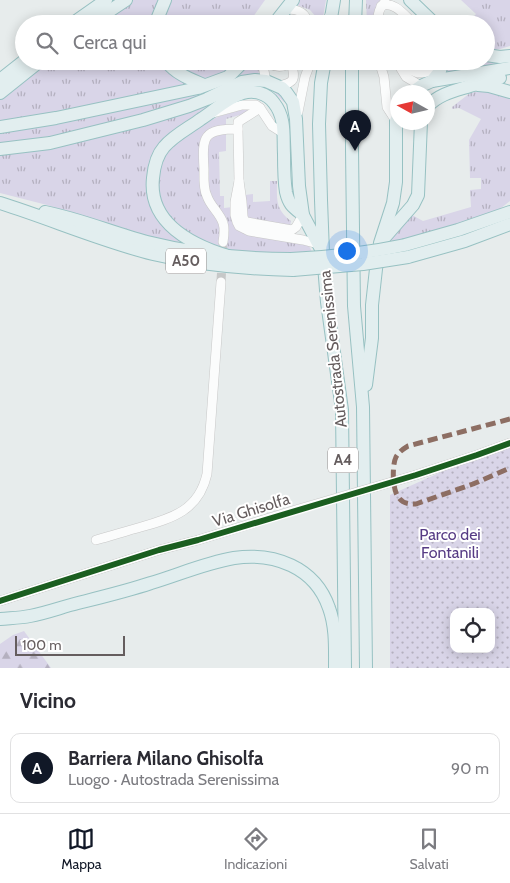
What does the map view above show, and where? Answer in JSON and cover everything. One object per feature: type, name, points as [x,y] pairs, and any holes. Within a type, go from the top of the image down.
[{"type":"highway","points":[[85,15],[106,0]]},
{"type":"highway","points":[[104,15],[126,0]]},
{"type":"highway","points":[[159,15],[165,0]]},
{"type":"highway","points":[[410,1],[425,15]]},
{"type":"highway","points":[[281,15],[290,4]]},
{"type":"highway","points":[[495,54],[510,50]]},
{"type":"highway","points":[[495,57],[510,56]]},
{"type":"highway","points":[[0,80],[15,68]]},
{"type":"highway","points":[[431,85],[510,68]]},
{"type":"highway","points":[[0,93],[29,70]]},
{"type":"highway","points":[[173,70],[204,85]]},
{"type":"highway","points":[[0,127],[56,118],[198,88],[228,77],[235,70]]},
{"type":"highway","name":"Autostrada Serenissima","points":[[323,70],[319,124],[320,248],[342,410],[345,668]]},
{"type":"highway","name":"Autostrada Serenissima","points":[[352,70],[354,306],[364,407],[366,668]]},
{"type":"highway","points":[[424,85],[440,70]]},
{"type":"highway","points":[[435,99],[445,93],[486,80],[510,76]]},
{"type":"highway","points":[[0,148],[50,143],[143,120],[189,106],[242,82],[266,81],[286,92],[293,102],[296,119],[298,186],[303,215],[320,248]]},
{"type":"highway","points":[[473,85],[489,86],[510,92]]},
{"type":"highway","points":[[228,256],[202,247],[184,237],[163,217],[158,209],[153,192],[153,174],[158,156],[163,148],[178,135],[237,95],[256,92],[274,102],[283,124],[288,201],[291,206],[303,215]]},
{"type":"highway","points":[[364,407],[372,338],[374,287],[380,243],[393,203],[396,182],[397,130]]},
{"type":"highway","points":[[380,243],[413,205],[418,195],[420,130]]},
{"type":"highway","points":[[1,203],[67,216],[148,242],[193,252],[270,259],[292,264]]},
{"type":"highway","name":"A50","points":[[1,203],[90,235],[151,254],[193,262],[247,268],[292,264],[363,264],[406,251],[465,241],[496,230],[509,215]]},
{"type":"highway","points":[[0,619],[30,616],[108,595],[220,561],[246,557],[273,558],[296,567],[307,575],[324,596],[333,621],[336,668]]},
{"type":"street","points":[[378,15],[381,6],[390,0]]},
{"type":"street","points":[[381,6],[388,3],[393,4],[405,15]]},
{"type":"street","points":[[290,4],[294,9],[305,15]]},
{"type":"street","points":[[264,70],[266,81]]},
{"type":"street","points":[[278,86],[290,83],[294,78],[294,70]]},
{"type":"street","points":[[296,119],[307,70]]},
{"type":"street","points":[[382,70],[390,110]]},
{"type":"street","points":[[402,70],[406,77],[419,85]]},
{"type":"street","points":[[410,70],[421,74],[429,70]]},
{"type":"street","points":[[208,114],[247,104],[256,105],[272,126],[283,133]]},
{"type":"street","points":[[260,108],[238,122],[239,182],[244,220],[292,230],[303,215]]},
{"type":"street","points":[[223,242],[224,228],[222,220],[208,200],[206,192],[203,149],[207,136],[212,132],[238,129]]},
{"type":"street","points":[[239,182],[235,202],[235,215],[239,226],[250,231],[303,240],[320,248]]},
{"type":"street","points":[[96,540],[166,520],[179,514],[199,496],[205,485],[220,282]]},
{"type":"street","name":"Via Ghisolfa","points":[[0,601],[159,550],[416,475],[510,443]]},
{"type":"green space","points":[[131,0],[160,0],[155,15],[110,15]]},
{"type":"green space","points":[[169,0],[265,0],[254,15],[163,15]]},
{"type":"green space","points":[[300,0],[326,0],[323,15],[314,15],[310,10],[297,5]]},
{"type":"green space","points":[[366,0],[383,0],[378,5],[375,15],[367,15]]},
{"type":"green space","points":[[461,0],[510,0],[510,46],[495,50],[495,15],[476,14]]},
{"type":"green space","points":[[495,62],[510,65],[495,67]]},
{"type":"green space","points":[[36,70],[171,70],[186,83],[185,86],[0,123],[0,98]]},
{"type":"green space","points":[[185,70],[226,70],[209,78],[191,74]]},
{"type":"green space","points":[[259,70],[259,76],[193,101],[62,136],[0,144],[0,130],[234,79],[244,71]]},
{"type":"green space","points":[[444,70],[480,70],[443,76]]},
{"type":"green space","points":[[254,83],[276,89],[286,102],[273,91],[258,86],[175,133],[148,187],[187,246],[108,226],[47,205],[0,193],[0,152],[9,152]]},
{"type":"green space","points":[[489,91],[510,97],[510,201],[491,215],[389,244],[412,215],[423,221],[471,207],[470,190],[481,189],[481,178],[470,178],[469,140],[481,119],[459,108],[452,109],[452,107],[470,93]]},
{"type":"green space","points":[[248,110],[244,115],[226,119],[226,127],[216,129],[206,135],[202,143],[203,191],[209,206],[221,222],[221,242],[225,243],[224,223],[208,192],[205,176],[205,149],[207,141],[211,136],[226,131],[226,151],[219,152],[220,196],[224,196],[224,208],[233,207],[235,225],[249,233],[304,243],[310,248],[311,254],[259,255],[221,249],[188,234],[170,219],[163,209],[156,187],[158,168],[167,151],[177,140],[204,122]]},
{"type":"green space","points":[[270,181],[277,181],[278,203],[282,212],[291,221],[290,226],[247,219],[245,195],[253,194],[253,202],[270,201]]},
{"type":"green space","name":"Parco dei Fontanili","points":[[510,441],[510,668],[390,668],[390,495]]},
{"type":"green space","points":[[24,631],[51,668],[0,668],[0,644],[13,635]]},
{"type":"tunnel","points":[[221,282],[223,242]]},
{"type":"marked path","points":[[510,419],[408,446],[396,457],[393,472],[394,484],[397,495],[402,501],[416,504],[473,484],[510,468]]},
{"type":"cycle path","points":[[0,601],[159,550],[416,475],[510,443]]},
{"type":"place","name":"Barriera Milano Ghisolfa","points":[[355,151]]}]
